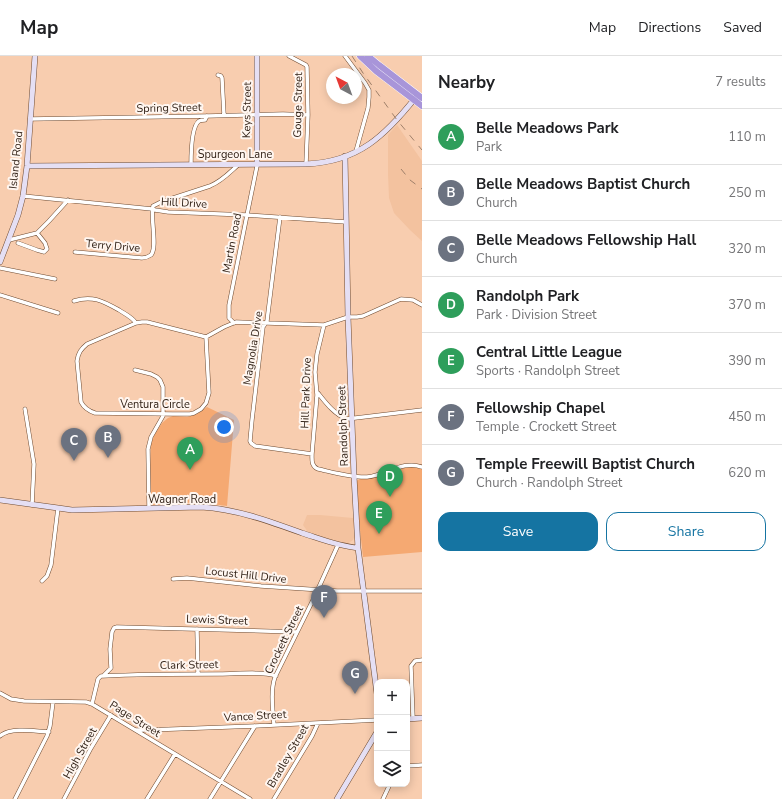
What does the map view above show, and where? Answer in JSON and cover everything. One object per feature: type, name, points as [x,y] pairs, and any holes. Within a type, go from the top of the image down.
[{"type":"highway","points":[[360,56],[418,98],[422,106]]},
{"type":"highway","points":[[368,56],[373,64]]},
{"type":"street","name":"Island Road","points":[[0,262],[18,216],[23,196],[27,166],[35,56]]},
{"type":"street","name":"Keys Street","points":[[257,56],[257,164]]},
{"type":"street","name":"Gouge Street","points":[[289,56],[307,67],[308,115],[306,164]]},
{"type":"street","points":[[345,56],[369,90],[368,108],[356,152]]},
{"type":"street","points":[[218,75],[222,78],[224,115]]},
{"type":"street","name":"Spurgeon Lane","points":[[27,166],[306,164],[328,162],[356,152],[372,142],[389,129],[418,98]]},
{"type":"street","name":"Spring Street","points":[[30,119],[257,114],[308,115]]},
{"type":"street","points":[[191,165],[191,148],[194,129],[198,122],[205,120],[207,116]]},
{"type":"street","name":"Randolph Street","points":[[345,156],[348,317],[358,548],[375,679]]},
{"type":"street","points":[[152,209],[155,204],[160,202],[217,183],[239,164]]},
{"type":"street","name":"Martin Road","points":[[234,323],[229,318],[229,310],[257,164]]},
{"type":"street","name":"Hill Drive","points":[[23,196],[152,209],[168,212],[246,215],[346,222]]},
{"type":"street","points":[[9,240],[37,232],[50,221],[68,200]]},
{"type":"street","name":"Terry Drive","points":[[75,252],[142,258],[148,256],[151,254],[153,248],[152,209]]},
{"type":"street","name":"Magnolia Drive","points":[[280,217],[267,321],[263,327],[250,441],[254,446],[312,454]]},
{"type":"street","points":[[18,243],[43,252],[46,251],[47,249],[45,243],[37,232]]},
{"type":"street","points":[[0,268],[55,279]]},
{"type":"street","points":[[0,295],[58,313]]},
{"type":"street","points":[[74,301],[88,298],[101,301],[130,317],[136,323]]},
{"type":"street","points":[[206,337],[234,323],[244,322],[324,326],[348,317],[363,316],[401,299],[413,300],[422,305]]},
{"type":"street","name":"Ventura Circle","points":[[147,322],[206,337],[209,389],[208,398],[201,409],[194,413],[95,413],[86,409],[81,402],[77,361],[81,350],[87,344],[136,323],[147,322]]},
{"type":"street","name":"Hill Park Drive","points":[[312,454],[317,393],[315,372],[317,354],[324,326]]},
{"type":"street","points":[[135,370],[154,375],[160,380],[163,387],[163,414],[151,437],[149,445],[149,508]]},
{"type":"street","points":[[317,393],[329,406],[345,418],[352,419],[422,410]]},
{"type":"street","points":[[25,409],[34,464],[32,505]]},
{"type":"street","points":[[312,454],[312,465],[315,468],[358,477],[373,476],[409,465],[421,466]]},
{"type":"street","name":"Wagner Road","points":[[0,500],[72,510],[201,507],[223,509],[260,518],[338,545],[358,548]]},
{"type":"street","points":[[42,581],[47,576],[51,564],[58,508]]},
{"type":"street","name":"Crockett Street","points":[[274,725],[272,693],[276,676],[338,545]]},
{"type":"street","name":"Locust Hill Drive","points":[[173,579],[187,578],[338,592],[422,591]]},
{"type":"street","name":"Lewis Street","points":[[103,676],[112,666],[110,649],[112,630],[117,626],[297,632]]},
{"type":"street","points":[[198,629],[198,674]]},
{"type":"street","points":[[422,660],[413,662],[411,666],[410,718],[422,718]]},
{"type":"street","name":"Clark Street","points":[[103,676],[128,674],[269,674],[276,676]]},
{"type":"street","points":[[92,704],[97,680],[99,677],[103,676]]},
{"type":"street","name":"Page Street","points":[[0,693],[11,699],[24,702],[86,702],[92,704],[250,799]]},
{"type":"street","points":[[15,799],[49,732],[53,702]]},
{"type":"street","name":"High Street","points":[[64,799],[91,748],[111,715]]},
{"type":"street","name":"Vance Street","points":[[134,729],[148,730],[374,720]]},
{"type":"street","name":"Bradley Street","points":[[274,799],[318,723]]},
{"type":"street","points":[[210,799],[255,726]]},
{"type":"street","points":[[0,736],[8,732],[49,732]]},
{"type":"street","points":[[337,799],[374,737]]},
{"type":"street","points":[[148,799],[175,754]]},
{"type":"street","points":[[410,766],[422,765]]},
{"type":"street","points":[[383,799],[389,787]]},
{"type":"shaded area","points":[[397,125],[422,161],[422,241],[394,213],[389,198],[388,135]]},
{"type":"shaded area","points":[[207,407],[234,420],[227,506],[196,502],[153,506],[151,504],[150,497],[151,443],[155,434],[162,423],[168,418],[173,416],[187,417],[197,414]]},
{"type":"shaded area","points":[[407,467],[422,468],[422,552],[363,557],[356,481],[360,479],[377,477]]},
{"type":"shaded area","points":[[307,515],[353,518],[355,535],[353,540],[347,544],[341,545],[308,532],[303,525]]},
{"type":"railway","points":[[352,56],[397,120],[422,150]]},
{"type":"railway","points":[[401,169],[410,180],[422,189]]},
{"type":"place","name":"Belle Meadows Baptist Church","points":[[108,458]]},
{"type":"place","name":"Belle Meadows Fellowship Hall","points":[[74,461]]},
{"type":"place","name":"Belle Meadows Park","points":[[190,470]]},
{"type":"place","name":"Randolph Park","points":[[390,497]]},
{"type":"place","name":"Central Little League","points":[[379,534]]},
{"type":"place","name":"Fellowship Chapel","points":[[324,618]]},
{"type":"place","name":"Temple Freewill Baptist Church","points":[[355,694]]}]
